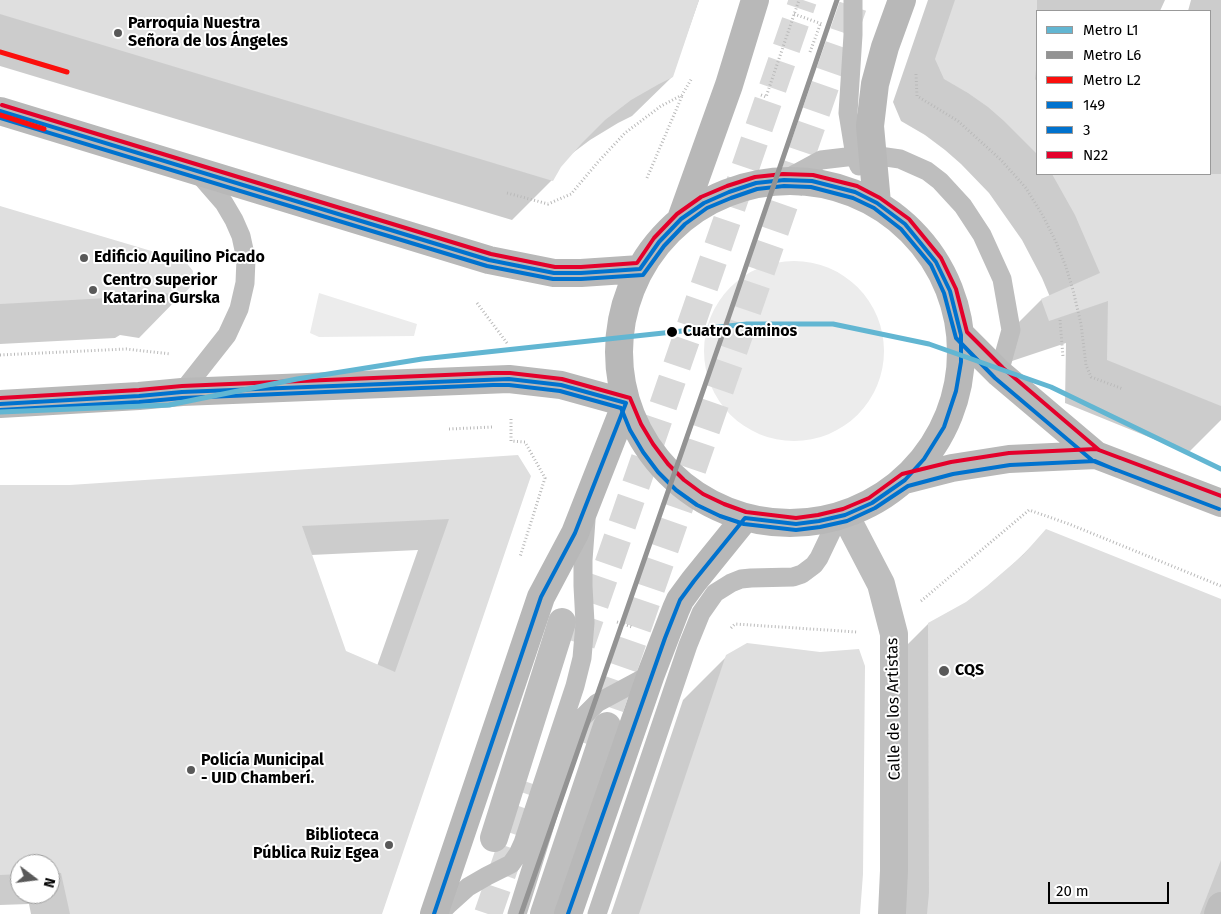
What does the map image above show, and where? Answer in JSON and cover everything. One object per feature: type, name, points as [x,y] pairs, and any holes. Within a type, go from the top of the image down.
[{"type":"main road","points":[[681,219],[729,85],[755,0]]},
{"type":"main road","points":[[877,203],[864,155],[875,84],[885,47],[902,0]]},
{"type":"main road","points":[[0,112],[489,260],[554,273],[640,269]]},
{"type":"main road","points":[[784,180],[812,182],[855,192],[877,203],[904,224],[936,262],[950,290],[961,335],[961,362],[956,391],[944,427],[924,459],[905,480],[872,502],[842,516],[796,524],[745,518],[722,510],[700,499],[680,485],[648,448],[636,427],[626,403],[619,368],[618,348],[626,300],[640,269],[659,242],[681,219],[704,203],[729,192],[756,184],[784,180]]},
{"type":"main road","points":[[961,335],[999,373],[1096,456],[1221,503]]},
{"type":"main road","points":[[0,404],[182,392],[510,379],[561,385],[626,403]]},
{"type":"main road","points":[[434,914],[541,597],[571,540],[626,403]]},
{"type":"main road","points":[[905,480],[952,468],[1009,459],[1096,456]]},
{"type":"main road","points":[[568,914],[651,674],[680,600],[745,518]]},
{"type":"street","name":"Calle de los Artistas","points":[[842,516],[881,584],[894,634],[894,871],[892,914]]},
{"type":"street","points":[[494,838],[562,622]]},
{"type":"street","points":[[544,914],[607,726]]},
{"type":"street","points":[[1218,914],[1221,906]]},
{"type":"lane","points":[[853,0],[853,35],[848,112],[864,155]]},
{"type":"lane","points":[[784,180],[821,160],[864,155],[900,159],[927,171],[940,181],[963,206],[982,235],[1002,279],[1011,330],[999,373]]},
{"type":"lane","points":[[182,392],[227,335],[239,309],[245,283],[246,259],[241,236],[224,203],[196,170]]},
{"type":"lane","points":[[440,914],[468,887],[511,864],[523,843],[572,696],[582,658],[584,622],[582,586],[588,501]]},
{"type":"lane","points":[[597,914],[688,645],[701,613],[715,593],[730,583],[741,579],[792,577],[802,574],[814,565],[819,558],[842,516]]},
{"type":"lane","points":[[518,914],[576,730],[584,717],[597,703],[651,674]]},
{"type":"path","points":[[757,93],[766,97],[799,0]]},
{"type":"path","points":[[794,14],[828,26]]},
{"type":"path","points":[[810,52],[821,23]]},
{"type":"path","points":[[915,67],[917,96],[958,121],[1001,160],[1026,188],[1043,216],[1066,267],[1080,324],[1086,365],[1091,377],[1123,389]]},
{"type":"path","points":[[646,178],[682,95],[695,74]]},
{"type":"path","points":[[507,193],[548,204],[571,194],[625,133],[661,106],[682,95]]},
{"type":"path","points":[[477,303],[507,343]]},
{"type":"path","points":[[1060,320],[1063,357]]},
{"type":"path","points":[[449,428],[493,427]]},
{"type":"path","points":[[1069,524],[1221,586]]},
{"type":"shaded area","points":[[785,261],[803,261],[836,271],[858,287],[874,309],[882,333],[884,351],[882,369],[874,393],[858,415],[836,431],[820,437],[803,441],[785,441],[752,431],[737,421],[724,408],[714,393],[708,377],[704,360],[704,342],[714,309],[724,294],[737,281],[752,271],[768,265]]},
{"type":"shaded area","points":[[319,293],[417,324],[414,336],[319,337],[310,333]]},
{"type":"building","points":[[0,0],[699,0],[673,77],[631,100],[605,120],[561,167],[553,181],[0,14]]},
{"type":"building","points":[[955,0],[1037,0],[1036,153],[988,107],[944,79],[935,59]]},
{"type":"building","points":[[1221,174],[1221,406],[1107,360],[1108,301],[1049,321],[1041,299],[1100,273],[1075,215],[1053,175]]},
{"type":"building","name":"Edificio Aquilino Picado","points":[[0,206],[185,261],[193,271],[192,285],[183,295],[164,293],[160,295],[0,304]]},
{"type":"building","points":[[518,455],[531,476],[382,914],[70,914],[60,873],[60,854],[10,854],[10,874],[0,875],[0,485],[70,485]],"holes":[[[449,519],[395,672],[346,651],[302,526]]]},
{"type":"building","points":[[1046,529],[1221,599],[1221,860],[1200,914],[927,914],[929,893],[928,623],[966,602],[987,586],[1023,555]]},
{"type":"building","points":[[747,643],[820,652],[859,649],[865,666],[863,874],[860,914],[639,914],[726,655]]},
{"type":"tunnel","points":[[581,644],[803,0]]},
{"type":"tunnel","points":[[596,747],[855,0]]},
{"type":"tunnel","points":[[488,914],[533,784]]},
{"type":"metro line","name":"L6","points":[[521,914],[837,0]]},
{"type":"metro line","name":"L2","points":[[0,52],[67,72]]},
{"type":"metro line","name":"L2","points":[[0,115],[44,129]]},
{"type":"metro line","name":"L1","points":[[0,412],[169,405],[297,379],[422,359],[747,324],[833,324],[929,344],[1051,387],[1221,469]]},
{"type":"transit line","name":"N22","points":[[2,105],[491,254],[555,267],[637,263],[654,238],[677,214],[701,197],[755,177],[783,174],[813,175],[857,186],[880,198],[909,219],[941,258],[956,289],[967,332],[1003,368],[1099,450],[1221,496]]},
{"type":"transit line","name":"149","points":[[0,111],[489,260],[554,273],[640,269],[659,242],[681,219],[704,203],[756,183],[784,180],[812,181],[855,192],[877,203],[905,224],[936,262],[950,291],[961,335],[961,362],[956,391],[944,427],[924,459],[905,480],[872,503],[845,515],[796,524],[745,518],[694,581],[680,600],[665,638],[568,914]]},
{"type":"transit line","name":"3","points":[[0,118],[487,266],[553,279],[643,275],[664,246],[685,224],[707,208],[757,189],[784,186],[811,187],[853,198],[874,208],[901,229],[931,265],[944,293],[956,338],[995,378],[1093,461],[1219,509]]},
{"type":"transit line","name":"N22","points":[[0,398],[182,386],[493,373],[562,379],[630,398],[641,424],[668,464],[684,480],[703,494],[746,512],[796,518],[843,509],[869,498],[902,474],[951,462],[1009,453],[1096,449],[1120,458]]},
{"type":"transit line","name":"149","points":[[0,404],[182,392],[509,379],[561,385],[626,403],[575,533],[541,597],[434,914]]},
{"type":"transit line","name":"3","points":[[0,410],[182,398],[493,385],[560,391],[621,408],[630,430],[658,472],[676,490],[697,505],[720,516],[744,524],[796,530],[847,521],[875,508],[908,486],[953,474],[1010,465],[1095,461],[1116,470]]},
{"type":"place","name":"Parroquia Nuestra Señora de los Ángeles","points":[[118,33]]},
{"type":"place","name":"Edificio Aquilino Picado","points":[[84,258]]},
{"type":"place","name":"Centro superior Katarina Gurska","points":[[93,290]]},
{"type":"place","name":"Cuatro Caminos","points":[[672,332]]},
{"type":"place","name":"CQS","points":[[944,671]]},
{"type":"place","name":"Policía Municipal - UID Chamberí.","points":[[191,770]]},
{"type":"place","name":"Biblioteca Pública Ruiz Egea","points":[[389,845]]}]
